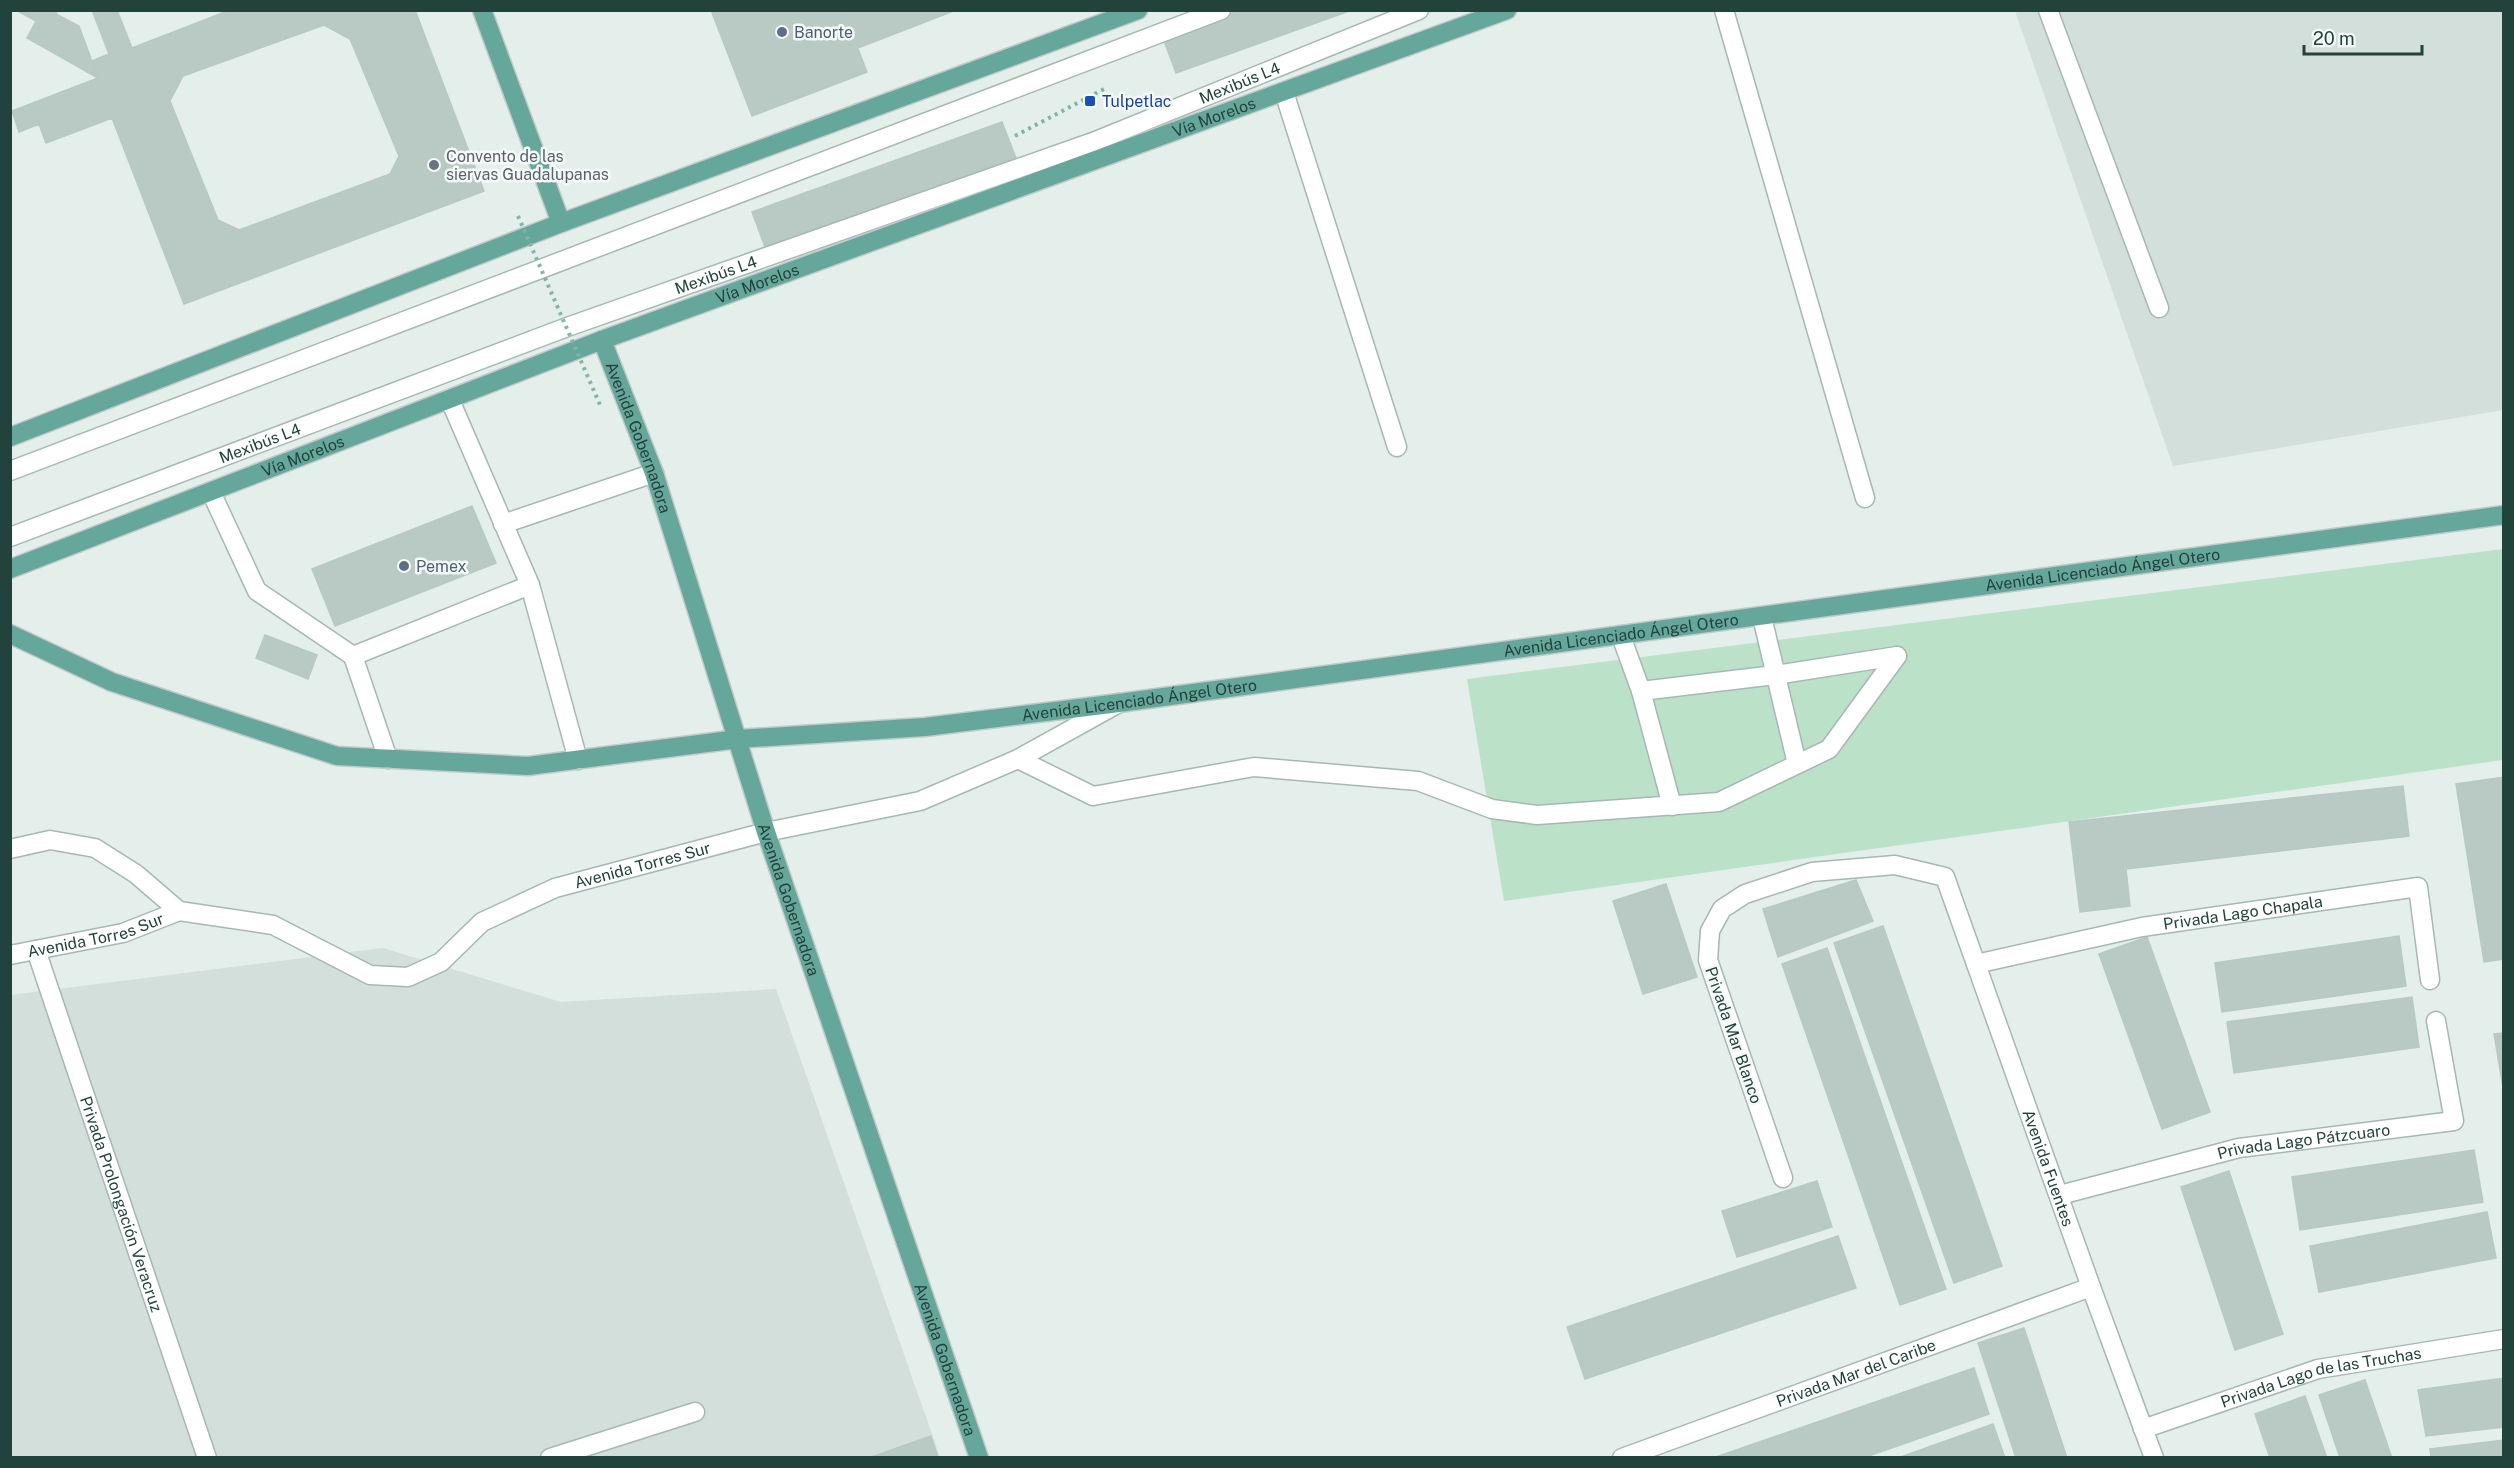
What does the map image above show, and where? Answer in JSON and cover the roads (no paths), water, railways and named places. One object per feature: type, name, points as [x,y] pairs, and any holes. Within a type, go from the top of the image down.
[{"type":"main road","points":[[482,10],[561,223]]},
{"type":"main road","points":[[10,437],[561,223],[1138,10]]},
{"type":"main road","name":"Vía Morelos","points":[[10,569],[602,340],[1507,10]]},
{"type":"main road","name":"Avenida Gobernadora","points":[[602,340],[654,473],[766,832],[979,1458]]},
{"type":"main road","name":"Avenida Licenciado Ángel Otero","points":[[10,634],[112,682],[337,756],[528,766],[738,739],[925,727],[1119,703],[2504,515]]},
{"type":"street","points":[[10,471],[1221,10]]},
{"type":"street","name":"Mexibús L4","points":[[10,537],[570,326],[1093,142],[1419,10]]},
{"type":"street","points":[[1724,10],[1865,498]]},
{"type":"street","points":[[2048,10],[2159,308]]},
{"type":"street","points":[[1284,92],[1398,447]]},
{"type":"street","points":[[450,400],[530,585],[578,760]]},
{"type":"street","points":[[503,524],[654,473]]},
{"type":"street","points":[[211,492],[257,591],[353,656],[388,759]]},
{"type":"street","points":[[353,656],[530,585]]},
{"type":"street","points":[[1762,617],[1797,764]]},
{"type":"street","points":[[1621,636],[1641,691],[1672,806]]},
{"type":"street","points":[[1018,759],[1093,796],[1254,767],[1418,781],[1492,809],[1537,816],[1719,802],[1830,748],[1897,656],[1775,675],[1641,691]]},
{"type":"street","name":"Avenida Torres Sur","points":[[10,955],[123,933],[179,911],[273,925],[370,975],[408,977],[441,962],[482,922],[555,888],[766,832],[920,801],[1018,759],[1119,703]]},
{"type":"street","name":"Avenida Torres Sur","points":[[10,849],[50,840],[94,848],[136,874],[179,911]]},
{"type":"street","name":"Privada Mar Blanco","points":[[1783,1178],[1708,960],[1710,931],[1722,909],[1745,894],[1812,872],[1895,865],[1946,877]]},
{"type":"street","name":"Avenida Fuentes","points":[[1946,877],[2154,1458]]},
{"type":"street","name":"Privada Lago Chapala","points":[[1976,964],[2142,927],[2418,887],[2430,980]]},
{"type":"street","name":"Privada Prolongación Veracruz","points":[[36,950],[207,1458]]},
{"type":"street","name":"Privada Lago Pátzcuaro","points":[[2060,1195],[2239,1148],[2454,1120],[2436,1021]]},
{"type":"street","name":"Privada Mar del Caribe","points":[[1622,1458],[2091,1287]]},
{"type":"street","name":"Privada Lago de las Truchas","points":[[2143,1429],[2318,1369],[2504,1340]]},
{"type":"street","points":[[550,1458],[694,1412]]},
{"type":"place","name":"Banorte","points":[[782,32]]},
{"type":"place","name":"Tulpetlac","points":[[1090,101]]},
{"type":"place","name":"Convento de las siervas Guadalupanas","points":[[434,165]]},
{"type":"place","name":"Pemex","points":[[404,566]]}]
